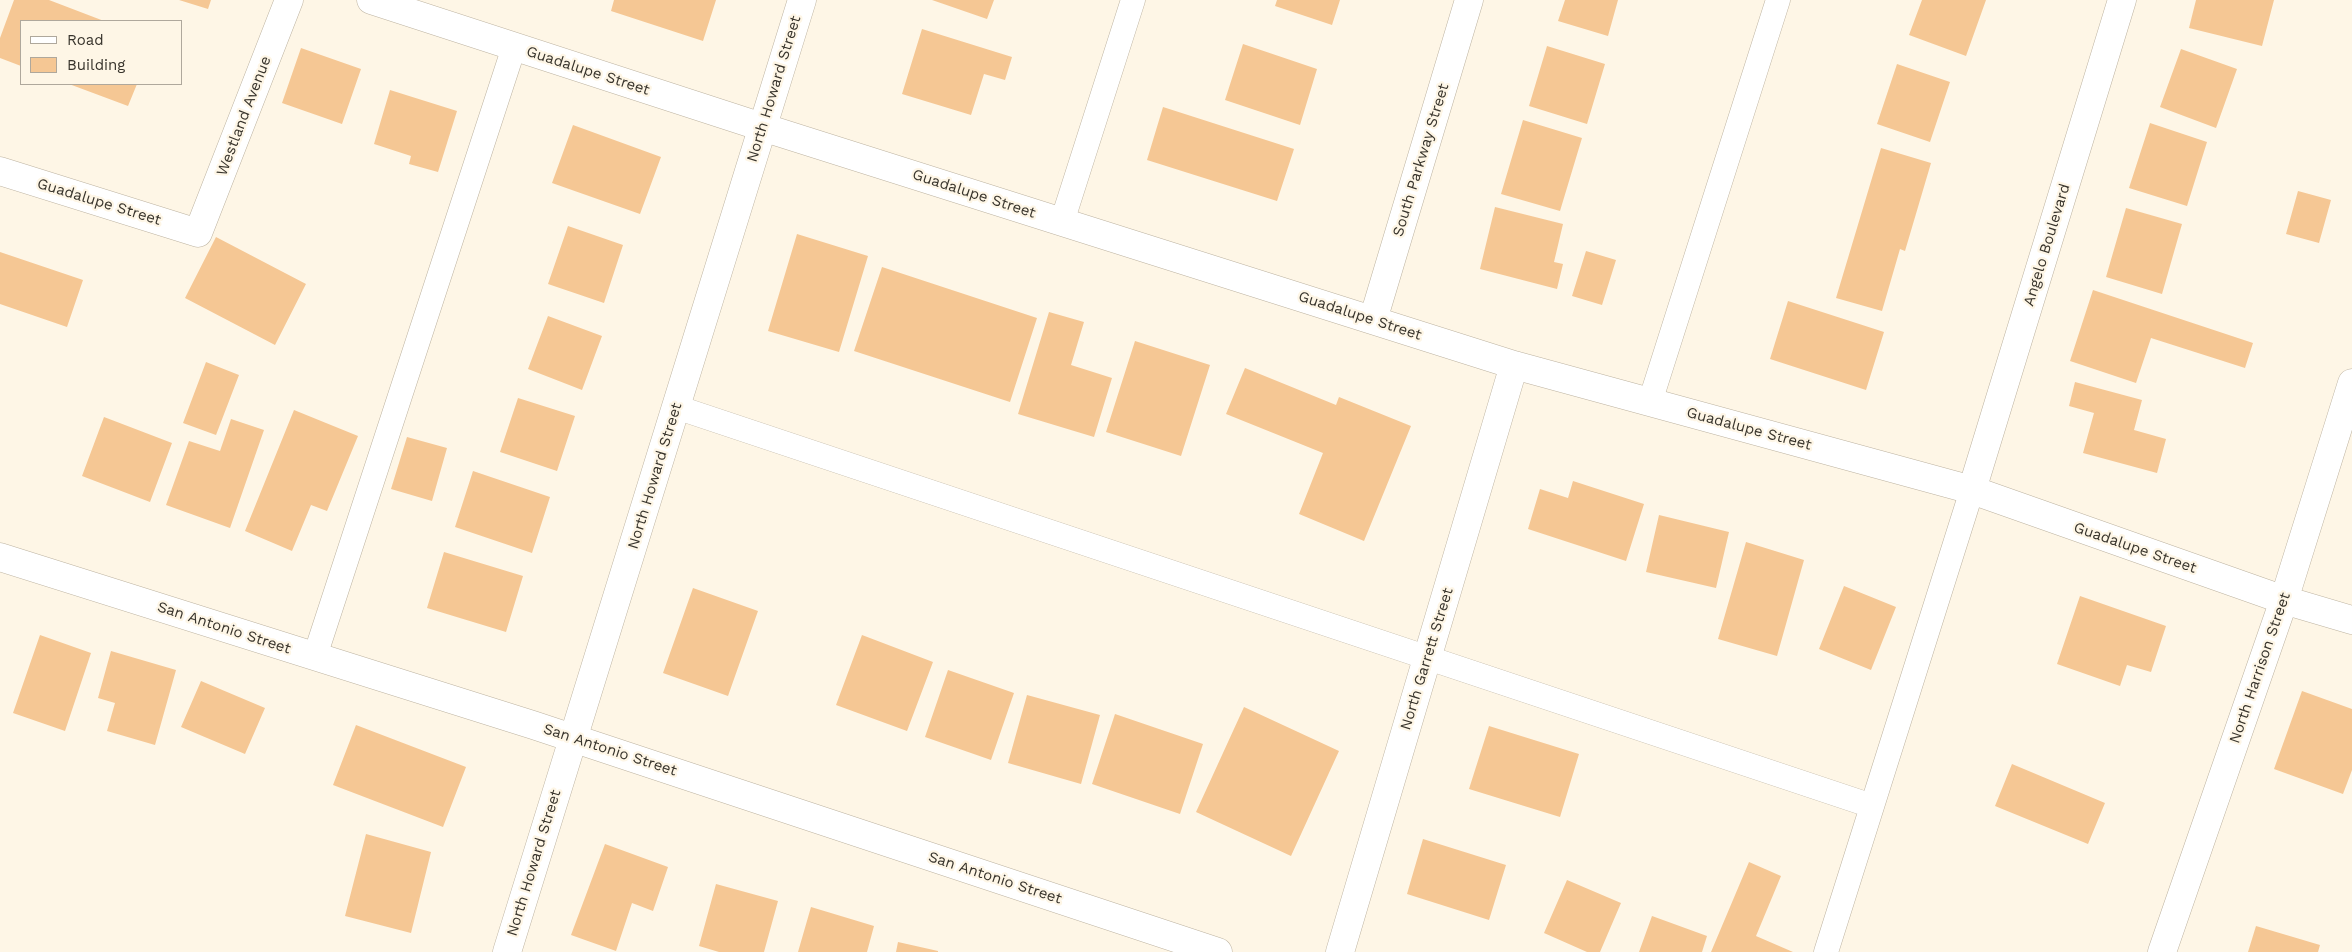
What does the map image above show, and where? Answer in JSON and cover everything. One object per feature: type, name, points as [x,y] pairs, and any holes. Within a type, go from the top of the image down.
[{"type":"street","name":"Westland Avenue","points":[[198,233],[289,0]]},
{"type":"street","name":"Guadalupe Street","points":[[371,0],[762,127],[1514,365],[1972,490],[2284,600],[2352,620]]},
{"type":"street","name":"North Howard Street","points":[[507,952],[802,0]]},
{"type":"street","name":"South Parkway Street","points":[[1374,320],[1469,0]]},
{"type":"street","name":"Angelo Boulevard","points":[[1972,490],[2122,0]]},
{"type":"street","name":"Guadalupe Street","points":[[0,171],[198,233]]},
{"type":"street","name":"North Garrett Street","points":[[1340,952],[1514,365]]},
{"type":"street","name":"North Harrison Street","points":[[2162,952],[2284,600],[2352,382]]},
{"type":"street","name":"San Antonio Street","points":[[0,557],[573,738],[1218,952]]},
{"type":"lane","points":[[1062,222],[1133,0]]},
{"type":"lane","points":[[1650,402],[1778,0]]},
{"type":"lane","points":[[315,656],[514,47]]},
{"type":"lane","points":[[676,407],[1872,806]]},
{"type":"lane","points":[[1826,952],[1972,490]]},
{"type":"building","points":[[14,0],[49,0],[101,20],[20,20],[20,66],[0,58],[0,38]]},
{"type":"building","points":[[179,0],[211,0],[208,9]]},
{"type":"building","points":[[614,0],[716,0],[703,41],[611,11]]},
{"type":"building","points":[[932,0],[994,0],[987,19]]},
{"type":"building","points":[[1277,0],[1340,0],[1332,25],[1275,6]]},
{"type":"building","points":[[1565,0],[1618,0],[1608,36],[1558,21]]},
{"type":"building","points":[[1922,0],[1986,0],[1966,56],[1909,35]]},
{"type":"building","points":[[2196,0],[2274,0],[2262,46],[2189,28]]},
{"type":"building","points":[[922,29],[1012,57],[1005,80],[984,74],[971,115],[902,94]]},
{"type":"building","points":[[1243,44],[1317,69],[1300,125],[1225,100]]},
{"type":"building","points":[[1547,46],[1605,64],[1587,124],[1529,106]]},
{"type":"building","points":[[301,48],[361,69],[342,124],[282,103]]},
{"type":"building","points":[[2181,49],[2237,69],[2216,128],[2160,107]]},
{"type":"building","points":[[1897,64],[1950,82],[1930,142],[1877,124]]},
{"type":"building","points":[[72,85],[137,85],[128,106]]},
{"type":"building","points":[[390,90],[457,111],[438,172],[409,164],[411,156],[374,144]]},
{"type":"building","points":[[1163,107],[1294,149],[1277,201],[1147,160]]},
{"type":"building","points":[[1523,120],[1582,138],[1560,211],[1501,194]]},
{"type":"building","points":[[2150,123],[2207,142],[2187,206],[2129,188]]},
{"type":"building","points":[[573,125],[661,157],[640,214],[552,183]]},
{"type":"building","points":[[1881,148],[1931,163],[1905,251],[1900,249],[1882,311],[1836,298]]},
{"type":"building","points":[[2298,191],[2331,200],[2319,243],[2286,234]]},
{"type":"building","points":[[1495,207],[1563,224],[1554,262],[1563,264],[1557,289],[1480,269]]},
{"type":"building","points":[[2126,208],[2182,224],[2162,294],[2106,277]]},
{"type":"building","points":[[568,226],[623,245],[604,303],[548,284]]},
{"type":"building","points":[[797,234],[868,256],[839,352],[768,331]]},
{"type":"building","points":[[216,237],[306,284],[275,345],[185,298]]},
{"type":"building","points":[[1586,251],[1616,260],[1602,305],[1572,296]]},
{"type":"building","points":[[0,252],[83,280],[67,327],[0,304]]},
{"type":"building","points":[[882,267],[1037,318],[1010,402],[854,351]]},
{"type":"building","points":[[2093,290],[2253,343],[2245,368],[2151,338],[2136,383],[2070,361]]},
{"type":"building","points":[[1788,301],[1884,332],[1866,390],[1770,359]]},
{"type":"building","points":[[1049,312],[1084,322],[1071,365],[1112,378],[1094,437],[1018,414]]},
{"type":"building","points":[[548,316],[602,336],[582,390],[528,369]]},
{"type":"building","points":[[1135,341],[1210,365],[1181,456],[1106,432]]},
{"type":"building","points":[[206,362],[239,375],[216,435],[183,423]]},
{"type":"building","points":[[1245,368],[1336,405],[1339,397],[1411,426],[1364,541],[1299,514],[1323,453],[1226,414]]},
{"type":"building","points":[[2075,382],[2142,400],[2134,430],[2166,439],[2157,473],[2083,453],[2094,413],[2069,406]]},
{"type":"building","points":[[518,398],[575,416],[557,471],[500,452]]},
{"type":"building","points":[[294,410],[358,436],[327,511],[311,505],[292,551],[245,531]]},
{"type":"building","points":[[104,417],[172,443],[150,502],[82,476]]},
{"type":"building","points":[[231,419],[264,430],[230,528],[166,505],[189,441],[220,451]]},
{"type":"building","points":[[407,437],[447,448],[432,501],[391,489]]},
{"type":"building","points":[[473,471],[550,497],[532,553],[455,527]]},
{"type":"building","points":[[1573,481],[1644,504],[1626,561],[1528,529],[1540,489],[1568,498]]},
{"type":"building","points":[[1659,515],[1729,532],[1716,588],[1646,572]]},
{"type":"building","points":[[1746,542],[1804,560],[1777,656],[1718,639]]},
{"type":"building","points":[[444,552],[523,576],[506,632],[427,608]]},
{"type":"building","points":[[1844,586],[1896,607],[1871,670],[1819,649]]},
{"type":"building","points":[[693,588],[758,611],[728,696],[663,673]]},
{"type":"building","points":[[2080,596],[2166,626],[2151,672],[2127,665],[2120,686],[2057,664]]},
{"type":"building","points":[[40,635],[91,653],[65,731],[13,713]]},
{"type":"building","points":[[862,635],[933,662],[907,731],[836,705]]},
{"type":"building","points":[[111,651],[176,670],[155,745],[107,731],[115,703],[98,698]]},
{"type":"building","points":[[948,670],[1014,693],[991,760],[925,737]]},
{"type":"building","points":[[201,681],[265,708],[245,754],[181,727]]},
{"type":"building","points":[[2302,691],[2352,709],[2352,770],[2343,794],[2274,769]]},
{"type":"building","points":[[1027,695],[1100,715],[1081,784],[1008,763]]},
{"type":"building","points":[[1244,707],[1339,751],[1291,856],[1196,812]]},
{"type":"building","points":[[1115,714],[1203,744],[1180,814],[1092,784]]},
{"type":"building","points":[[356,725],[466,767],[443,827],[333,785]]},
{"type":"building","points":[[1489,726],[1579,754],[1560,817],[1469,789]]},
{"type":"building","points":[[2012,764],[2105,803],[2088,844],[1995,806]]},
{"type":"building","points":[[366,834],[431,852],[411,933],[345,916]]},
{"type":"building","points":[[1423,839],[1506,865],[1489,920],[1407,894]]},
{"type":"building","points":[[605,844],[668,867],[653,911],[632,903],[616,951],[571,935]]},
{"type":"building","points":[[1749,862],[1781,876],[1756,936],[1793,952],[1711,952]]},
{"type":"building","points":[[1567,880],[1621,903],[1600,952],[1587,952],[1544,933]]},
{"type":"building","points":[[716,884],[778,901],[764,952],[719,952],[699,946]]},
{"type":"building","points":[[811,907],[874,926],[867,952],[798,952]]},
{"type":"building","points":[[1652,916],[1707,936],[1702,952],[1639,952]]},
{"type":"building","points":[[2256,926],[2320,945],[2318,952],[2248,952]]},
{"type":"building","points":[[898,942],[938,951],[938,952],[896,952]]}]
